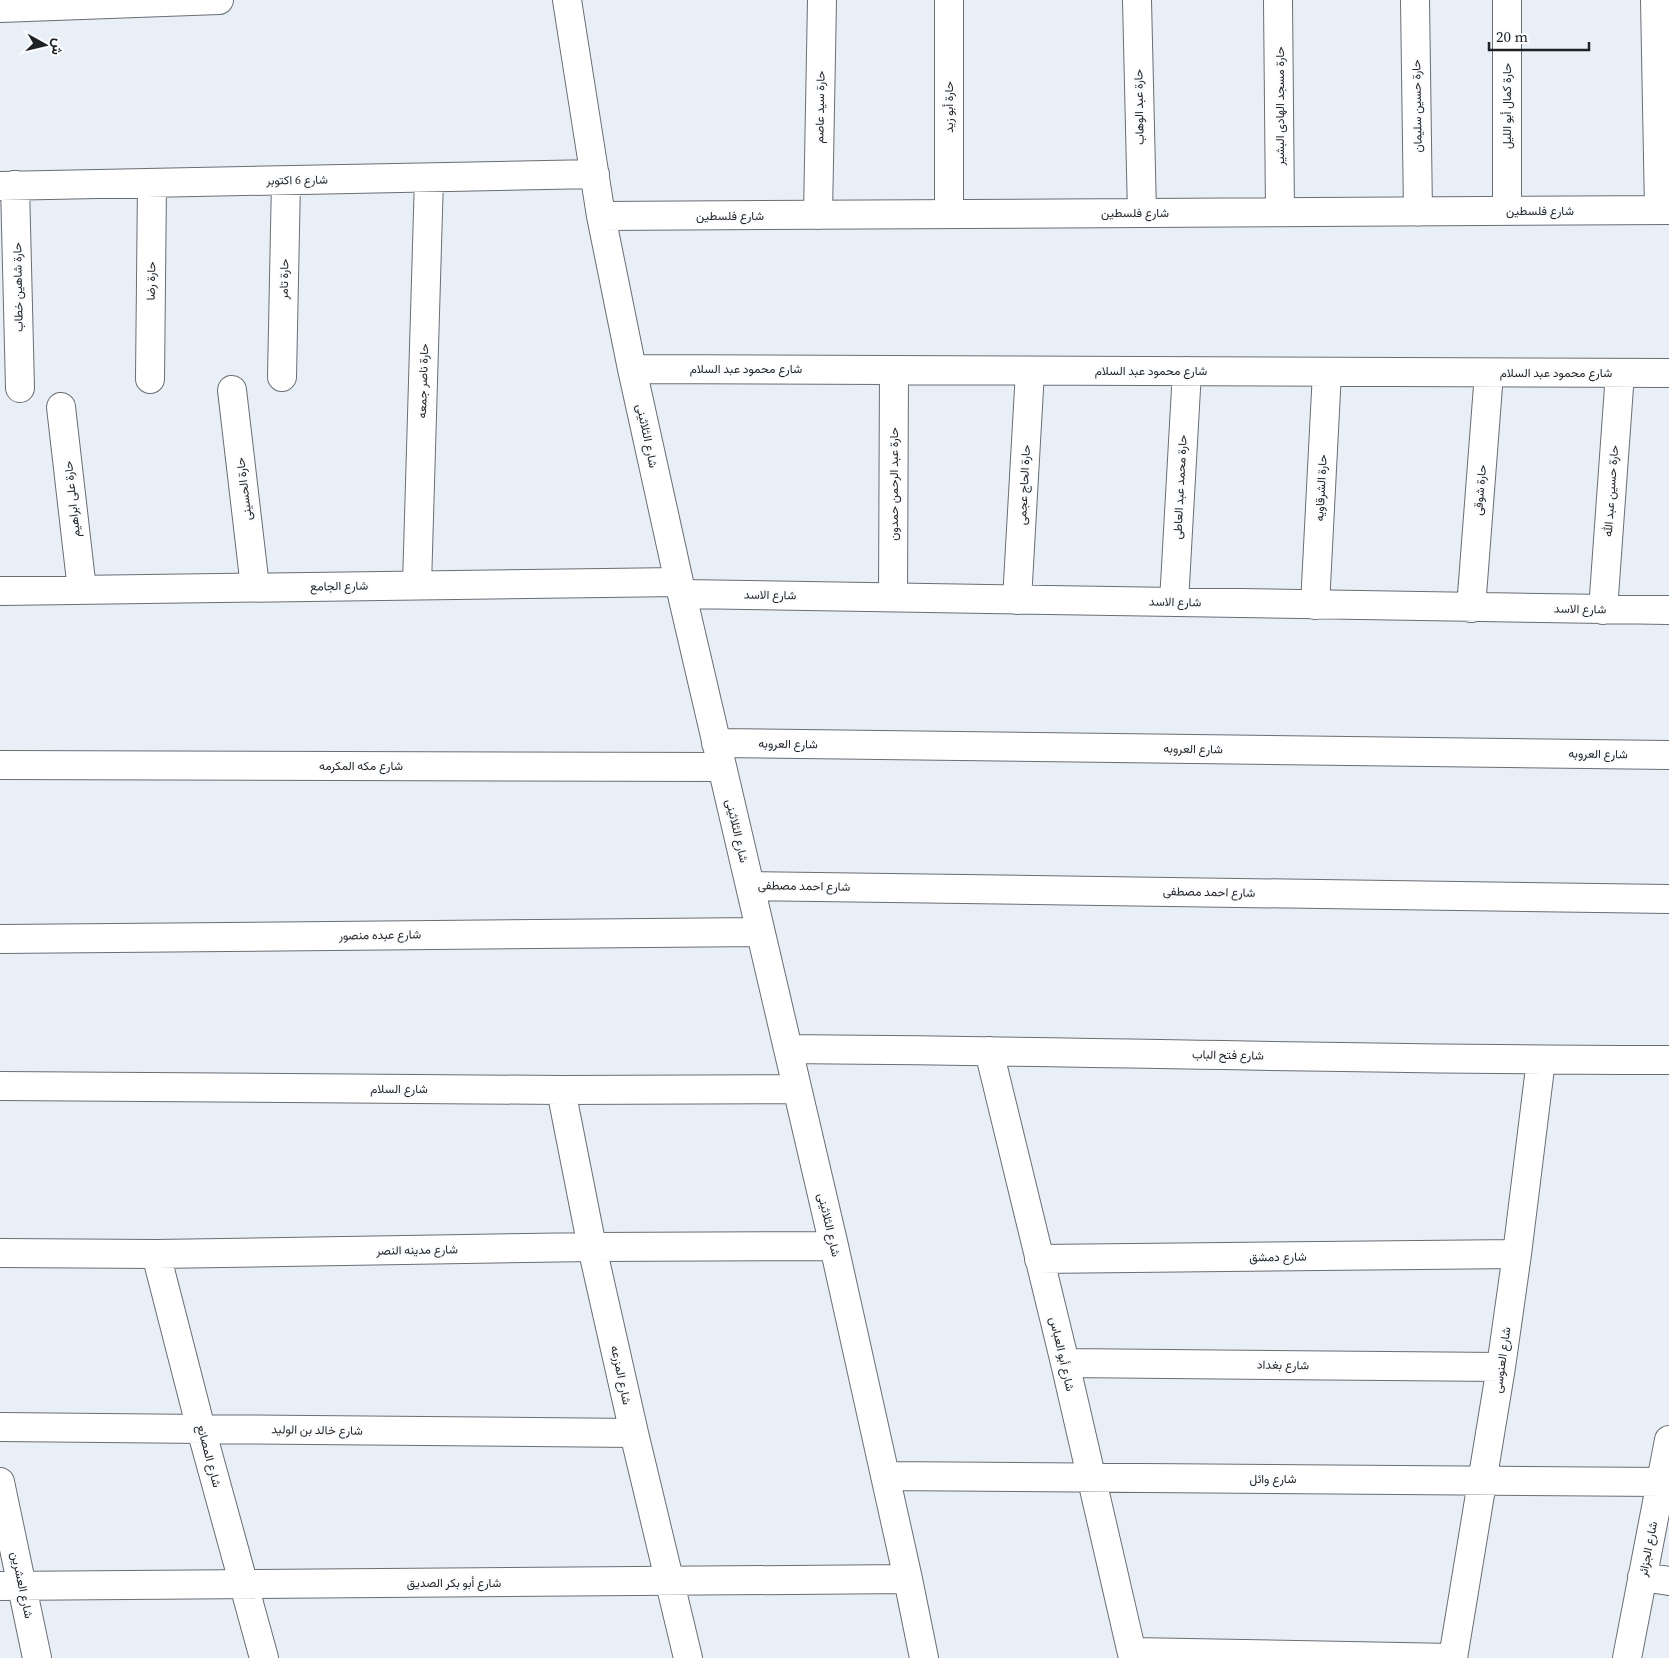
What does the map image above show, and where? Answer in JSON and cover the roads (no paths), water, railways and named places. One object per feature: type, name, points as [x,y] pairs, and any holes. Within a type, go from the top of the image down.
[{"type":"street","points":[[0,8],[219,0]]},
{"type":"street","name":"شارع الثلاثينى","points":[[567,0],[602,216],[632,369],[680,588],[834,1246],[924,1658]]},
{"type":"street","name":"حارة سيد عاصم","points":[[818,215],[822,0]]},
{"type":"street","name":"حارة أبو زيد","points":[[949,0],[949,214]]},
{"type":"street","name":"حارة عبد الوهاب","points":[[1137,0],[1142,213]]},
{"type":"street","name":"حارة مسجد الهادى البشير","points":[[1278,0],[1280,212]]},
{"type":"street","name":"حارة حسين سليمان","points":[[1415,0],[1418,212]]},
{"type":"street","name":"حارة كمال أبو الليل","points":[[1507,0],[1507,211]]},
{"type":"street","points":[[1655,0],[1664,210]]},
{"type":"street","name":"شارع 6 اكتوبر","points":[[8,186],[595,174]]},
{"type":"street","name":"حارة ناصر جمعه","points":[[417,585],[429,178]]},
{"type":"street","name":"حارة تامر","points":[[282,377],[286,181]]},
{"type":"street","name":"حارة رضا","points":[[150,379],[152,183]]},
{"type":"street","name":"حارة شاهين خطاب","points":[[8,186],[20,388]]},
{"type":"street","name":"شارع فلسطين","points":[[602,216],[1664,210]]},
{"type":"street","name":"شارع محمود عبد السلام","points":[[632,369],[1669,373]]},
{"type":"street","name":"حارة عبد الرحمن حمدون","points":[[893,597],[894,370]]},
{"type":"street","name":"حارة الحاج عجمى","points":[[1017,600],[1030,371]]},
{"type":"street","name":"حارة محمد عبد العاطى","points":[[1174,602],[1186,371]]},
{"type":"street","name":"حارة الشرقاويه","points":[[1315,605],[1327,372]]},
{"type":"street","name":"حارة شوقى","points":[[1471,608],[1489,373]]},
{"type":"street","name":"حارة حسين عبد الله","points":[[1603,610],[1620,373]]},
{"type":"street","name":"حارة الحسينى","points":[[232,390],[255,588]]},
{"type":"street","name":"حارة على ابراهيم","points":[[61,407],[82,590]]},
{"type":"street","name":"شارع الجامع","points":[[0,591],[417,585],[680,588]]},
{"type":"street","name":"شارع الاسد","points":[[680,588],[1017,600],[1669,610]]},
{"type":"street","name":"شارع العروبه","points":[[719,755],[1669,755]]},
{"type":"street","name":"شارع مكه المكرمه","points":[[0,765],[719,755]]},
{"type":"street","name":"شارع احمد مصطفى","points":[[750,886],[1669,899]]},
{"type":"street","name":"شارع عبده منصور","points":[[0,939],[760,932]]},
{"type":"street","name":"شارع فتح الباب","points":[[788,1049],[1541,1060],[1669,1060]]},
{"type":"street","name":"شارع أبو العباس","points":[[989,1051],[1065,1363],[1133,1655]]},
{"type":"street","name":"شارع العنوسى","points":[[1453,1658],[1501,1367],[1541,1060]]},
{"type":"street","name":"شارع السلام","points":[[0,1086],[561,1090],[797,1089]]},
{"type":"street","name":"شارع المزرعه","points":[[561,1090],[592,1247],[634,1434],[688,1658]]},
{"type":"street","name":"شارع مدينه النصر","points":[[0,1253],[156,1254],[592,1247],[834,1246]]},
{"type":"street","name":"شارع المصانع","points":[[156,1254],[201,1429],[264,1658]]},
{"type":"street","name":"شارع دمشق","points":[[1040,1259],[1517,1254]]},
{"type":"street","name":"شارع بغداد","points":[[1065,1363],[1501,1367]]},
{"type":"street","name":"شارع خالد بن الوليد","points":[[0,1427],[634,1434]]},
{"type":"street","name":"شارع الجزائر","points":[[1627,1658],[1669,1440]]},
{"type":"street","name":"شارع وائل","points":[[885,1476],[1661,1482]]},
{"type":"street","name":"شارع العشرين","points":[[0,1482],[11,1586],[37,1658]]},
{"type":"street","points":[[1642,1577],[1669,1581]]},
{"type":"street","name":"شارع أبو بكر الصديق","points":[[11,1586],[908,1579]]},
{"type":"street","points":[[1133,1655],[1453,1658]]}]
